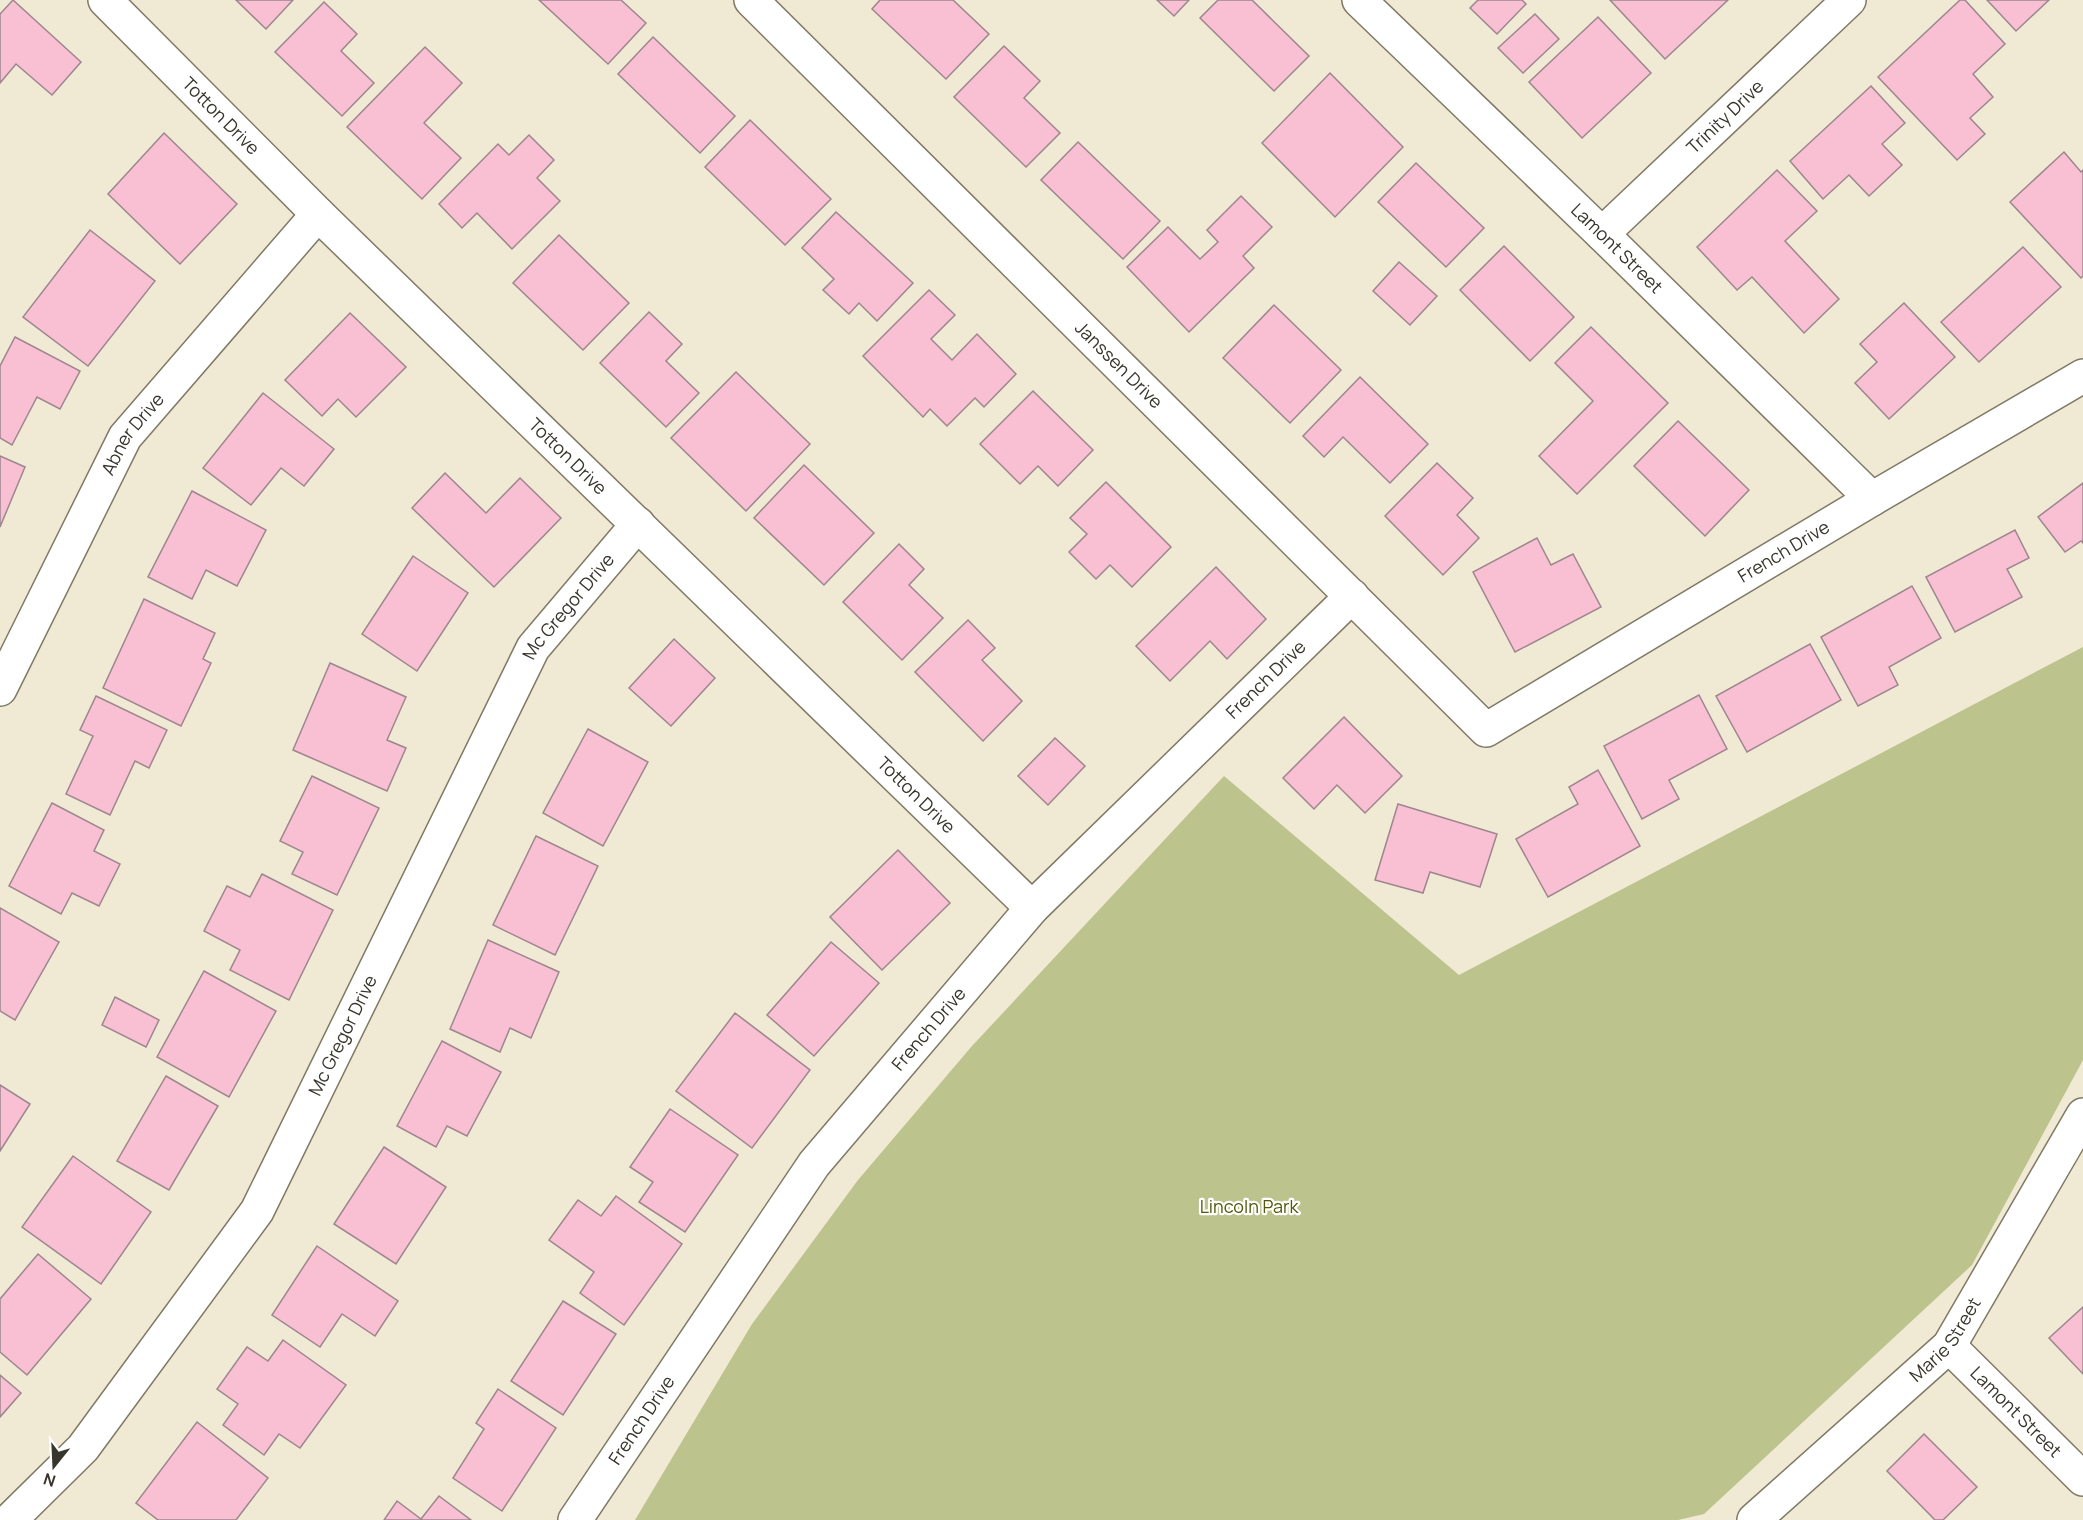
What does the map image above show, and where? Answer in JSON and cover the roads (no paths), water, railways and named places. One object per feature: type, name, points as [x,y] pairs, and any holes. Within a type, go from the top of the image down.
[{"type":"street","name":"Totton Drive","points":[[105,0],[318,214],[1032,908]]},
{"type":"street","name":"Janssen Drive","points":[[751,0],[1486,730]]},
{"type":"street","name":"Lamont Street","points":[[1359,0],[1872,499]]},
{"type":"street","name":"Trinity Drive","points":[[1602,234],[1849,0]]},
{"type":"street","name":"Abner Drive","points":[[0,689],[125,436],[318,214]]},
{"type":"street","name":"French Drive","points":[[1486,730],[1872,499],[2083,376]]},
{"type":"street","name":"Mc Gregor Drive","points":[[10,1520],[83,1448],[257,1211],[533,648],[638,524]]},
{"type":"street","name":"French Drive","points":[[575,1520],[814,1164],[1032,908],[1352,596]]},
{"type":"street","name":"Marie Street","points":[[1754,1520],[1949,1346],[2083,1115]]},
{"type":"street","name":"Lamont Street","points":[[1949,1346],[2083,1479]]},
{"type":"park label","name":"Lincoln Park","points":[[1249,1207]]}]
